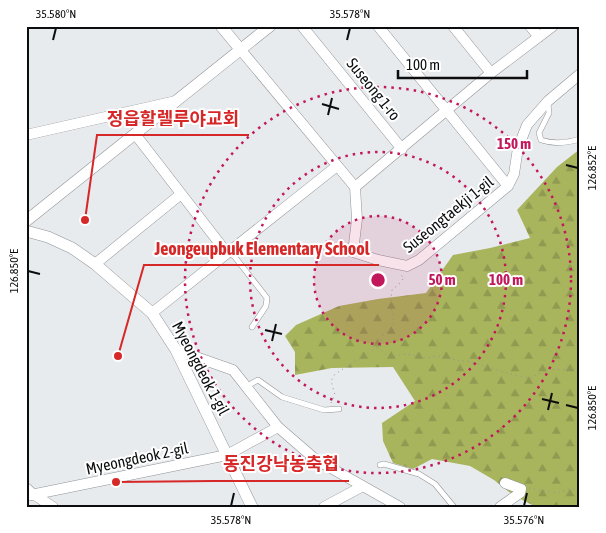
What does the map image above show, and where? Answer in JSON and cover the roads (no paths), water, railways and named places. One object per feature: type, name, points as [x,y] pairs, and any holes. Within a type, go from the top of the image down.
[{"type":"street","points":[[221,26],[355,187],[492,73],[553,26]]},
{"type":"street","points":[[26,221],[270,26]]},
{"type":"street","name":"Suseong 1-ro","points":[[302,26],[402,148]]},
{"type":"street","points":[[378,26],[447,111]]},
{"type":"street","points":[[453,26],[492,73]]},
{"type":"street","points":[[530,26],[539,38]]},
{"type":"street","name":"Suseongtaekji 1-gil","points":[[355,187],[357,219],[353,252],[407,266],[419,260],[508,186],[514,174],[518,148],[527,125],[548,101],[580,74]]},
{"type":"street","points":[[26,135],[176,101]]},
{"type":"street","name":"Suseongtaekji 1-gil","points":[[447,111],[508,186]]},
{"type":"street","points":[[135,134],[227,253]]},
{"type":"street","points":[[152,313],[337,166]]},
{"type":"street","points":[[95,264],[181,194]]},
{"type":"street","name":"Myeongdeok 1-gil","points":[[26,231],[48,237],[72,248],[95,264],[152,313],[176,350],[252,507]]},
{"type":"street","points":[[176,350],[233,370],[278,427],[315,458],[400,507]]},
{"type":"street","name":"Myeongdeok 2-gil","points":[[28,493],[227,455],[278,427]]},
{"type":"street","points":[[500,507],[520,493],[521,489],[505,483]]},
{"type":"street","points":[[324,507],[362,486]]},
{"type":"street","points":[[28,493],[53,507]]},
{"type":"lane","points":[[548,101],[549,114],[539,133],[541,140],[550,143],[580,139]]},
{"type":"lane","points":[[227,253],[234,256],[267,298],[266,306],[252,326]]},
{"type":"lane","points":[[246,386],[258,380],[282,397],[324,410],[339,409]]},
{"type":"lane","points":[[380,465],[384,464],[419,474],[435,484],[454,507]]},
{"type":"place","name":"정읍할렐루야교회","points":[[85,220]]},
{"type":"place","name":"Jeongeupbuk Elementary School","points":[[118,356]]},
{"type":"place","name":"동진강낙농축협","points":[[116,482]]}]
